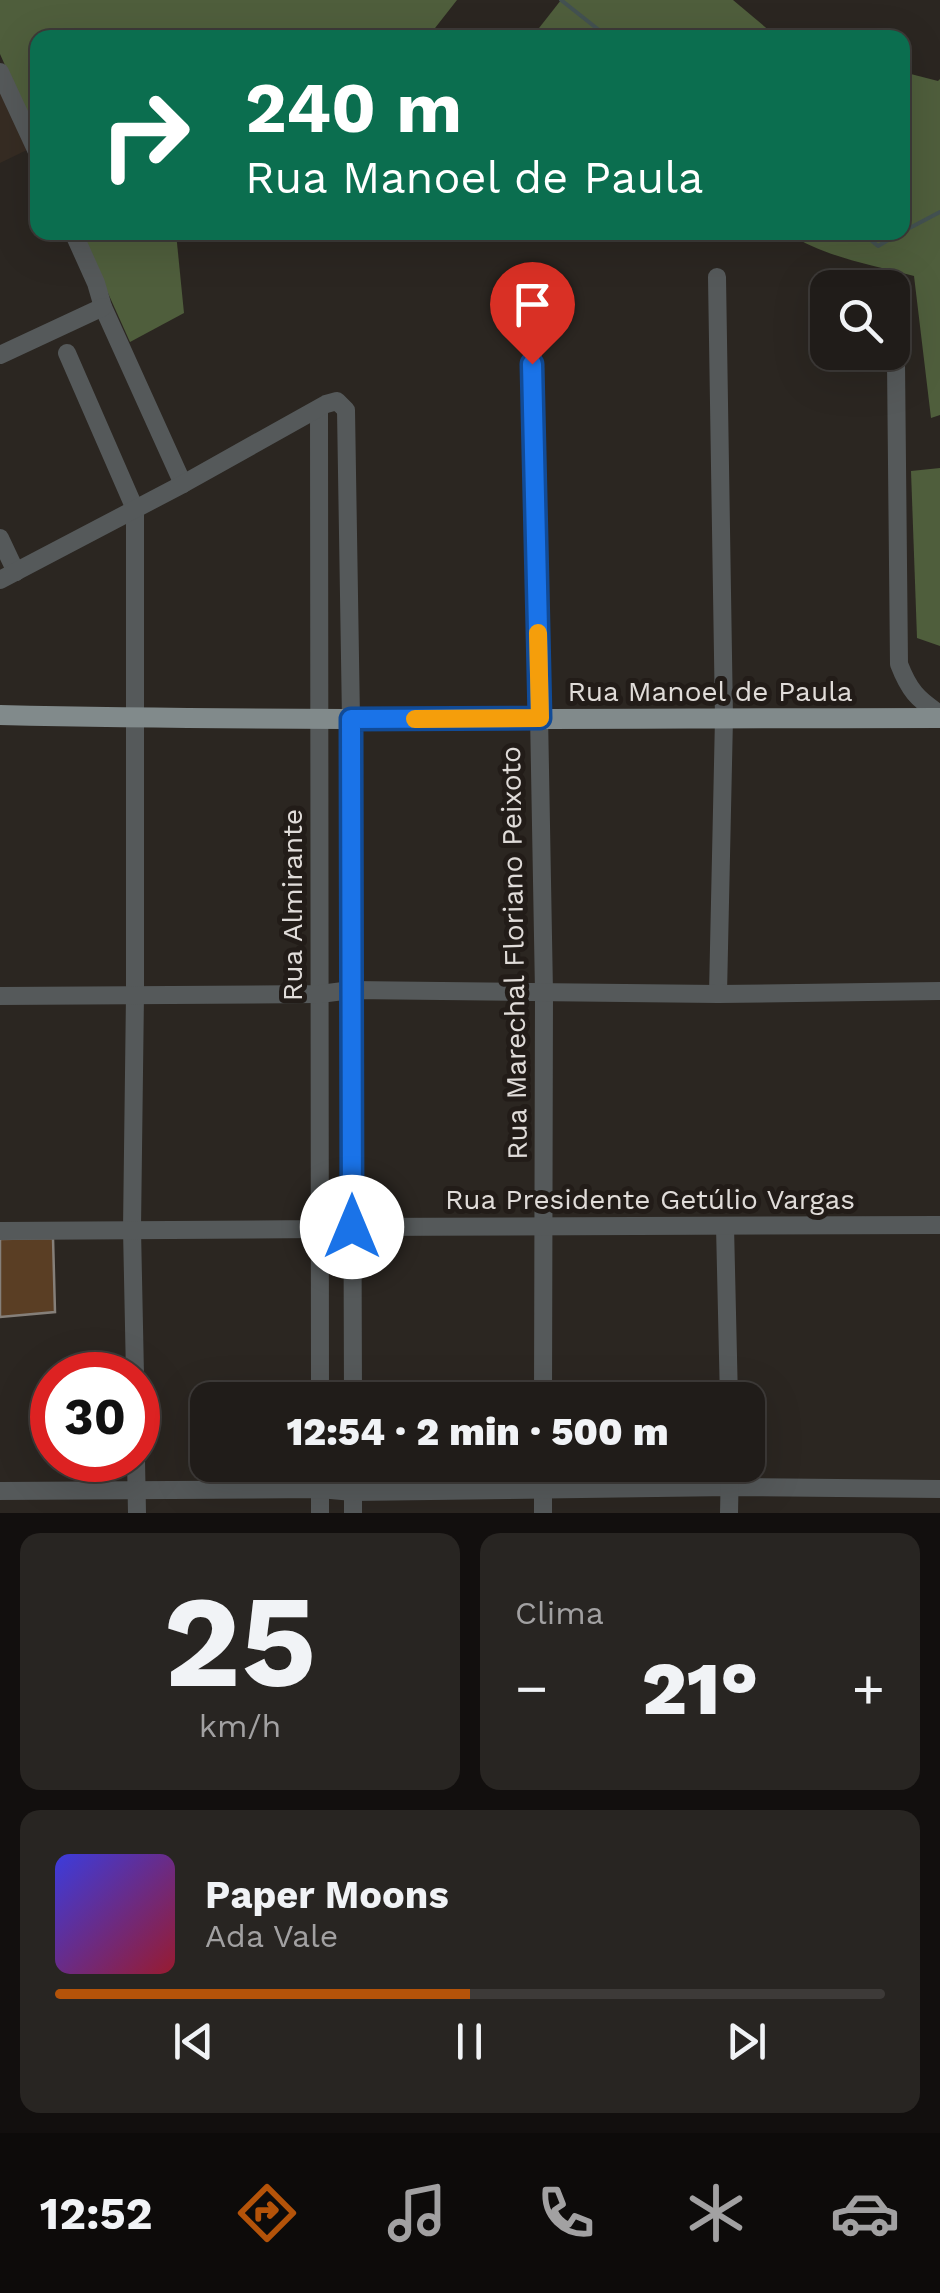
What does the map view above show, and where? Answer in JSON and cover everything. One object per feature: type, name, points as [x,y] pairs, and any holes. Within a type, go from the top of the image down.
[{"type":"main road","name":"Rua Manoel de Paula","points":[[0,715],[319,720],[940,716]]},
{"type":"street","points":[[0,72],[30,137]]},
{"type":"street","points":[[77,240],[102,307],[183,484]]},
{"type":"street","points":[[717,277],[724,718],[718,994]]},
{"type":"street","points":[[0,356],[102,307]]},
{"type":"street","name":"Rua Marechal Floriano Peixoto","points":[[532,325],[544,992],[544,1382]]},
{"type":"street","points":[[67,353],[135,509],[135,1352]]},
{"type":"street","points":[[896,370],[899,664],[918,699],[940,716]]},
{"type":"street","points":[[0,538],[8,576],[326,404],[337,401],[346,410],[353,1382]]},
{"type":"street","name":"Rua Almirante","points":[[319,410],[320,1382]]},
{"type":"street","points":[[0,996],[320,994],[352,990],[718,994],[940,991]]},
{"type":"street","name":"Rua Presidente Getúlio Vargas","points":[[0,1231],[940,1225]]},
{"type":"street","points":[[725,1226],[729,1382]]},
{"type":"street","points":[[137,1482],[137,1513]]},
{"type":"street","points":[[320,1482],[320,1513]]},
{"type":"street","points":[[353,1482],[353,1513]]},
{"type":"street","points":[[543,1482],[543,1513]]},
{"type":"street","points":[[730,1482],[730,1513]]},
{"type":"street","points":[[0,1491],[543,1491],[730,1486],[940,1489]]},
{"type":"shaded area","points":[[0,88],[29,149],[0,163]]},
{"type":"green space","points":[[0,0],[457,0],[433,30],[30,30],[30,121],[0,54]]},
{"type":"green space","points":[[561,0],[733,0],[769,30],[537,30]]},
{"type":"green space","points":[[910,74],[940,79],[940,415],[931,418],[914,276],[910,270],[890,270],[800,240],[910,240]]},
{"type":"green space","points":[[84,240],[177,240],[184,313],[130,342]]},
{"type":"green space","points":[[940,468],[940,646],[917,638],[911,471]]},
{"type":"building","points":[[53,1238],[55,1312],[0,1317],[0,1239]]},
{"type":"waterway","points":[[561,0],[599,30]]},
{"type":"waterway","points":[[910,228],[940,212]]},
{"type":"waterway","points":[[871,240],[878,246],[888,240]]},
{"type":"slow traffic","points":[[415,719],[540,718],[538,633]]},
{"type":"route","points":[[352,1227],[351,719],[540,718],[532,364]]}]
